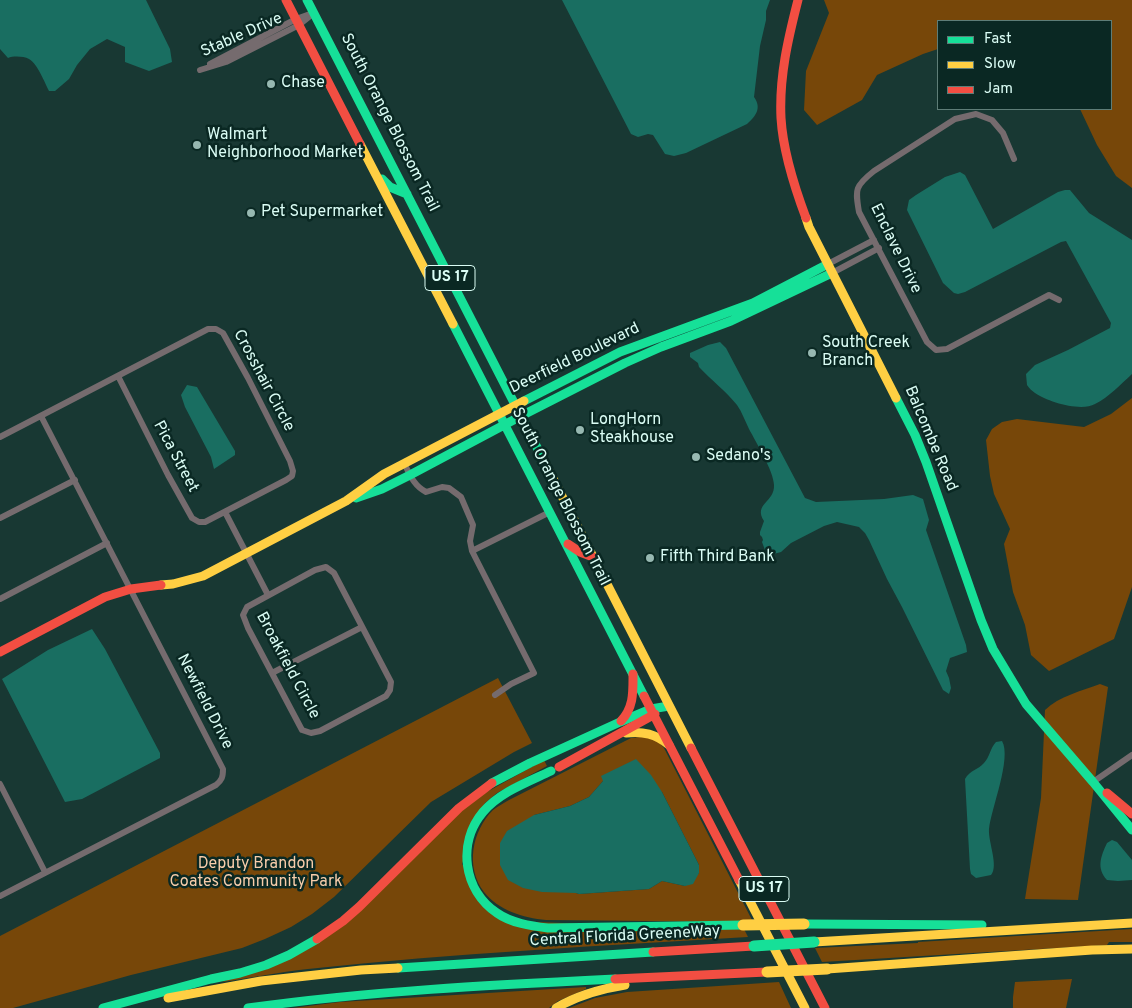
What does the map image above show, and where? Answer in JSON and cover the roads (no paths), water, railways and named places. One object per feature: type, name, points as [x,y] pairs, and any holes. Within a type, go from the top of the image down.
[{"type":"main road","name":"South Orange Blossom Trail","points":[[286,0],[805,1008]]},
{"type":"main road","name":"South Orange Blossom Trail","points":[[307,0],[825,1008]]},
{"type":"main road","name":"Balcombe Road","points":[[798,0],[784,62],[781,104],[784,144],[796,195],[809,227],[915,434],[993,649],[1026,704],[1132,830]]},
{"type":"main road","points":[[376,174],[390,187],[407,194]]},
{"type":"main road","name":"Deerfield Boulevard","points":[[346,501],[382,489],[410,475],[518,411],[622,357],[753,303],[830,268]]},
{"type":"main road","name":"Deerfield Boulevard","points":[[0,652],[105,597],[130,589],[173,584],[203,576],[346,501],[384,474],[404,463],[502,420]]},
{"type":"main road","points":[[565,542],[578,552],[593,557]]},
{"type":"main road","points":[[620,722],[630,710],[633,696],[633,674]]},
{"type":"main road","points":[[103,1008],[266,965],[307,945],[343,921],[460,808],[495,781],[620,722],[669,706]]},
{"type":"main road","points":[[652,712],[617,735],[507,793],[493,802],[483,813],[471,833],[466,846],[467,868],[472,882],[485,904],[497,913],[513,920],[548,928],[804,924],[1091,926]]},
{"type":"main road","points":[[617,735],[644,732],[656,736],[670,745]]},
{"type":"main road","name":"Balcombe Road","points":[[1093,782],[1132,814]]},
{"type":"main road","name":"Central Florida GreeneWay","points":[[122,1008],[164,998],[245,984],[344,972],[1132,923]]},
{"type":"main road","points":[[248,1008],[329,997],[396,992],[652,976],[827,969],[1132,949]]},
{"type":"main road","points":[[556,1008],[580,996],[611,987],[766,972]]},
{"type":"street","name":"Stable Drive","points":[[298,22],[226,62],[200,70],[223,56],[314,14]]},
{"type":"street","name":"Enclave Drive","points":[[1014,159],[1003,133],[992,120],[976,114],[955,119],[861,181],[856,194],[860,212],[927,342],[936,350],[947,349],[1049,296],[1059,300]]},
{"type":"street","points":[[830,268],[874,240]]},
{"type":"street","points":[[830,268],[879,248]]},
{"type":"street","name":"Crosshair Circle","points":[[0,437],[208,329],[216,328],[223,333],[248,378],[286,452],[293,471],[292,476],[286,480],[225,512]]},
{"type":"street","name":"Pica Street","points":[[118,376],[192,518],[198,522],[205,522],[225,512]]},
{"type":"street","name":"Newfield Drive","points":[[0,896],[216,785],[223,776],[223,769],[41,416]]},
{"type":"street","points":[[404,463],[419,488],[426,492],[442,487],[449,488],[461,497],[473,524],[470,542],[472,551],[534,673],[511,684],[495,695]]},
{"type":"street","points":[[0,518],[75,480]]},
{"type":"street","points":[[225,512],[247,554]]},
{"type":"street","points":[[472,551],[550,512]]},
{"type":"street","points":[[0,599],[107,543]]},
{"type":"street","name":"Broakfield Circle","points":[[247,554],[268,595]]},
{"type":"street","name":"Broakfield Circle","points":[[326,568],[334,573],[391,682],[390,690],[386,696],[320,731],[311,733],[302,730],[243,616],[247,606],[268,595],[315,570],[326,568]]},
{"type":"street","points":[[272,673],[362,627]]},
{"type":"street","points":[[1093,782],[1132,755]]},
{"type":"street","points":[[0,784],[45,872]]},
{"type":"place","name":"Chase","points":[[271,84]]},
{"type":"place","name":"Walmart Neighborhood Market","points":[[197,145]]},
{"type":"place","name":"Pet Supermarket","points":[[251,213]]},
{"type":"place","name":"South Creek Branch","points":[[812,353]]},
{"type":"place","name":"LongHorn Steakhouse","points":[[580,430]]},
{"type":"place","name":"Sedano's","points":[[696,457]]},
{"type":"place","name":"Fifth Third Bank","points":[[650,558]]},
{"type":"park label","name":"Deputy Brandon Coates Community Park","points":[[256,874]]}]
